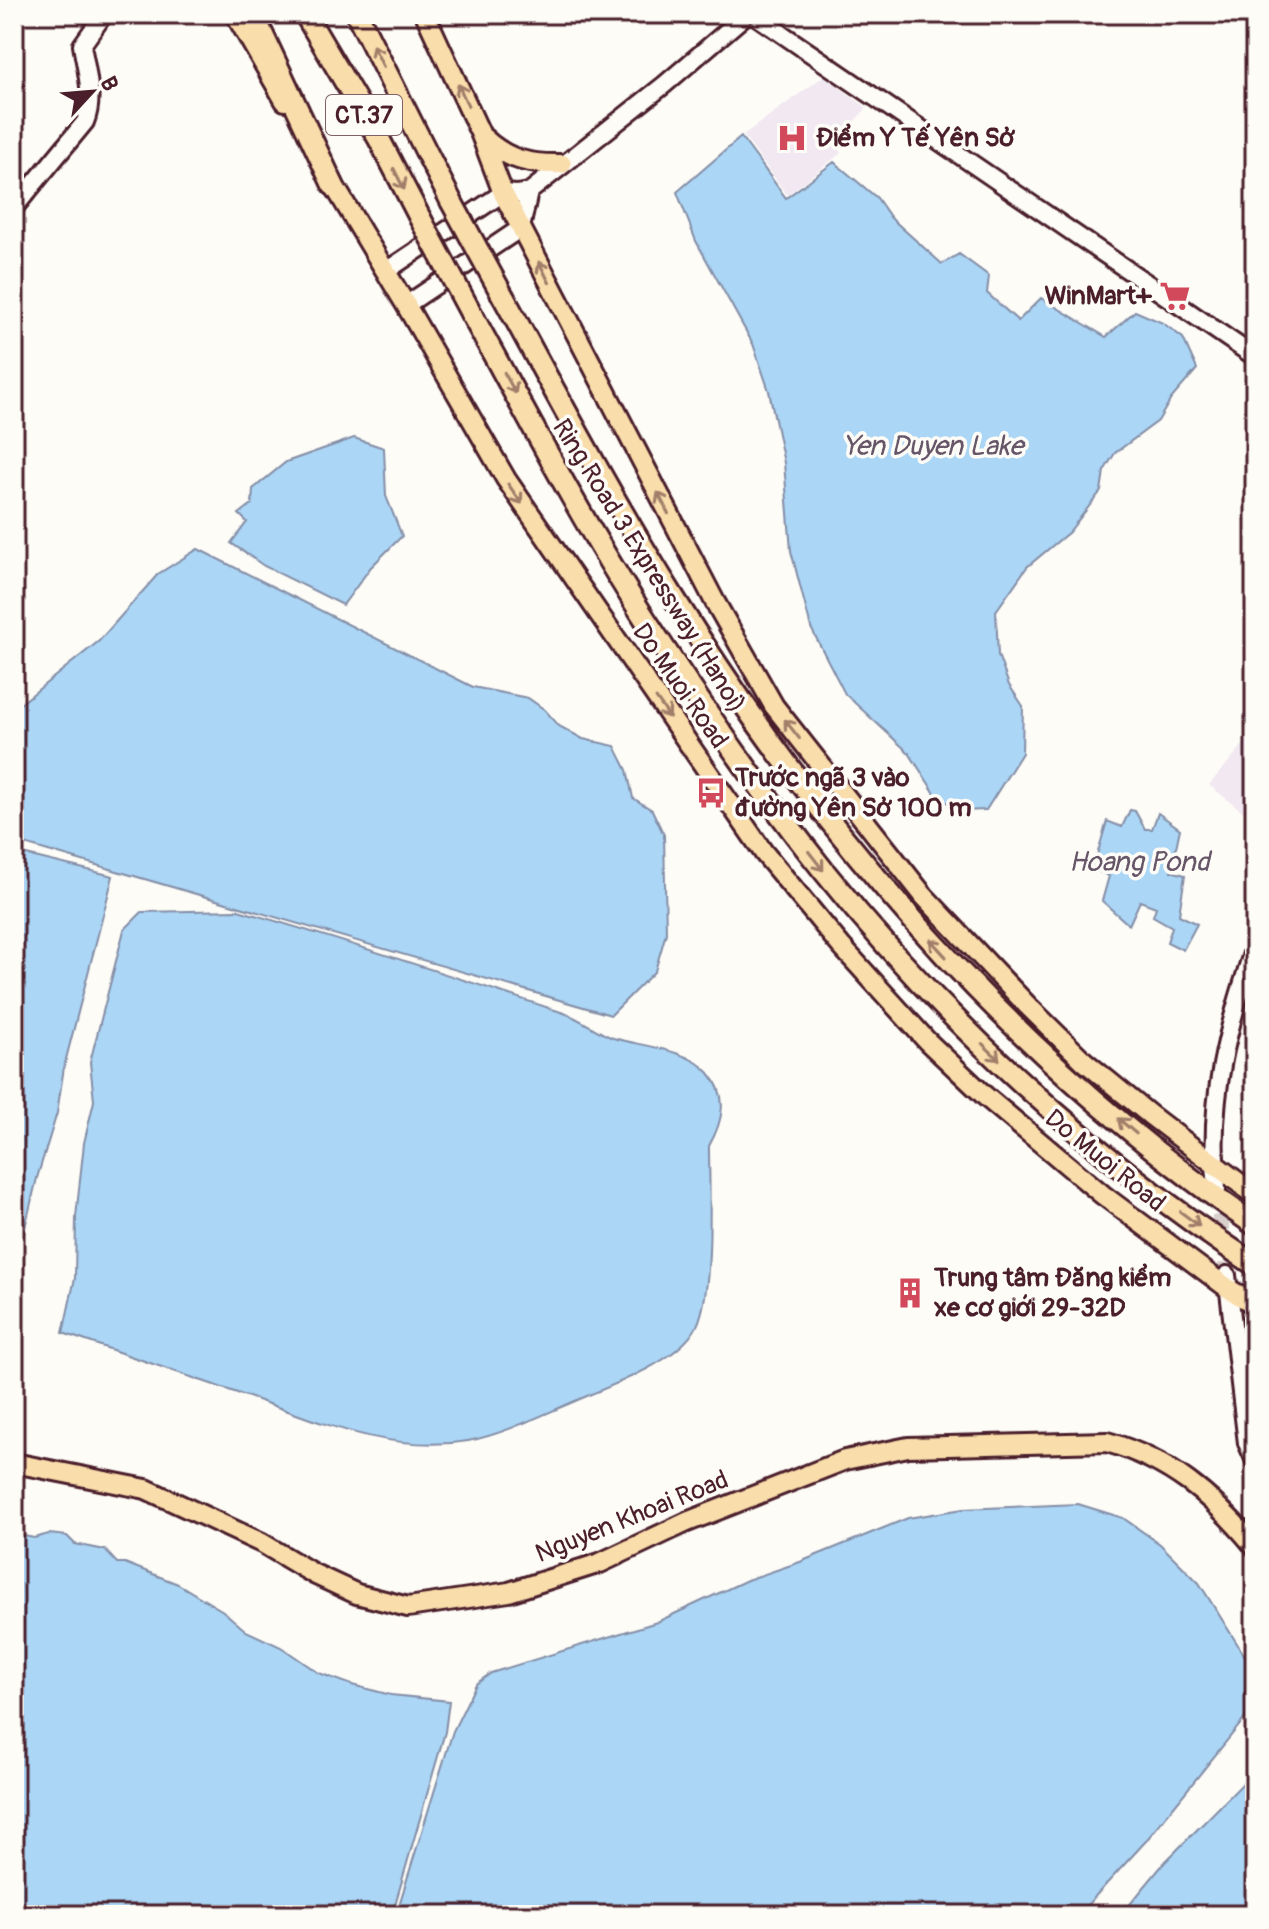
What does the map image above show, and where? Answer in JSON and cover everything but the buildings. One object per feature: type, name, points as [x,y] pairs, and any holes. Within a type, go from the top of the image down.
[{"type":"highway","points":[[253,14],[333,185]]},
{"type":"highway","name":"Ring Road 3 Expressway (Hanoi)","points":[[305,14],[379,139],[554,465],[644,617],[725,739],[824,871],[925,986],[999,1060],[1143,1184],[1255,1265]]},
{"type":"highway","name":"Ring Road 3 Expressway (Hanoi)","points":[[357,14],[451,201],[585,447],[674,599],[754,719],[850,847],[908,915],[1020,1033],[1153,1148],[1255,1225]]},
{"type":"main road","name":"Do Muoi Road","points":[[235,14],[506,479],[764,853],[841,946],[927,1041],[985,1096],[1066,1166],[1228,1282],[1255,1305]]},
{"type":"main road","points":[[425,14],[481,135],[503,193],[728,627],[774,706],[904,872],[973,949],[1084,1061],[1255,1195]]},
{"type":"main road","points":[[481,135],[499,152],[536,164],[562,164]]},
{"type":"main road","name":"Nguyen Khoai Road","points":[[14,1463],[146,1489],[262,1543],[314,1574],[357,1594],[408,1607],[509,1592],[600,1563],[687,1522],[845,1460],[908,1447],[1107,1442],[1135,1450],[1165,1464],[1198,1488],[1238,1525],[1255,1547]]},
{"type":"street","points":[[14,208],[85,122],[90,110],[90,96],[82,45],[104,14]]},
{"type":"street","points":[[386,271],[503,193],[529,192],[750,14],[1255,357]]},
{"type":"street","points":[[406,305],[521,228],[529,192]]},
{"type":"street","points":[[1217,1189],[1215,1114],[1220,1069],[1227,1030],[1255,944]]},
{"type":"street","points":[[1228,1282],[1247,1443],[1255,1461]]},
{"type":"shaded area","name":"Điểm Y Tế Yên Sở","points":[[824,76],[867,108],[834,142],[841,153],[787,195],[743,135]]},
{"type":"shaded area","points":[[1255,731],[1255,821],[1209,785]]},
{"type":"water","name":"Yen Duyen Lake","points":[[741,137],[786,198],[834,162],[877,198],[891,218],[942,264],[959,254],[989,276],[987,293],[1018,321],[1041,298],[1106,337],[1135,311],[1163,323],[1183,338],[1197,369],[1171,399],[1158,421],[1115,453],[1104,471],[1101,491],[1069,532],[1027,567],[996,611],[998,655],[1009,685],[1023,706],[1022,753],[986,810],[961,811],[936,795],[909,753],[845,694],[811,628],[791,551],[784,463],[769,391],[753,344],[696,241],[677,192]]},
{"type":"water","points":[[354,438],[384,448],[386,496],[402,536],[371,567],[343,605],[264,566],[231,543],[247,522],[239,514],[252,504],[253,489],[286,462]]},
{"type":"water","points":[[198,549],[473,687],[528,698],[545,710],[559,726],[583,739],[615,746],[627,770],[633,798],[652,810],[664,835],[666,933],[655,971],[611,1015],[14,841],[14,709],[99,641],[158,574]]},
{"type":"water","name":"Hoang Pond","points":[[1130,810],[1135,811],[1145,829],[1152,829],[1158,813],[1180,829],[1171,871],[1185,875],[1179,915],[1197,924],[1183,950],[1167,942],[1172,927],[1153,916],[1156,907],[1140,901],[1129,925],[1102,901],[1109,876],[1093,869],[1107,821],[1122,827]]},
{"type":"water","points":[[14,852],[113,876],[64,1067],[57,1113],[37,1178],[14,1273]]},
{"type":"water","points":[[238,910],[564,1013],[613,1038],[677,1053],[709,1073],[719,1091],[722,1109],[709,1146],[708,1270],[701,1316],[685,1342],[645,1370],[528,1422],[482,1438],[439,1444],[411,1443],[355,1433],[63,1333],[75,1278],[76,1217],[84,1143],[94,1101],[90,1062],[124,930],[142,912]]},
{"type":"water","points":[[1078,1504],[1123,1518],[1160,1544],[1199,1583],[1255,1672],[1255,1706],[1145,1842],[1078,1915],[396,1915],[453,1731],[476,1684],[491,1673],[657,1622],[747,1580],[908,1518],[963,1509]]},
{"type":"water","points":[[14,1534],[34,1538],[49,1534],[67,1536],[75,1544],[105,1550],[117,1563],[125,1563],[178,1584],[223,1611],[246,1631],[281,1647],[319,1673],[391,1695],[449,1701],[445,1732],[392,1915],[14,1915]]},
{"type":"water","points":[[1255,1771],[1255,1915],[1121,1915],[1165,1862]]},
{"type":"tunnel","points":[[1217,1191],[1227,1275]]},
{"type":"place","name":"Điểm Y Tế Yên Sở","points":[[792,138]]},
{"type":"place","name":"WinMart+","points":[[1175,296]]},
{"type":"place","name":"Trước ngã 3 vào đường Yên Sở 100 m","points":[[711,793]]},
{"type":"place","name":"Trung tâm Đăng kiểm xe cơ giới 29-32D","points":[[910,1293]]}]
